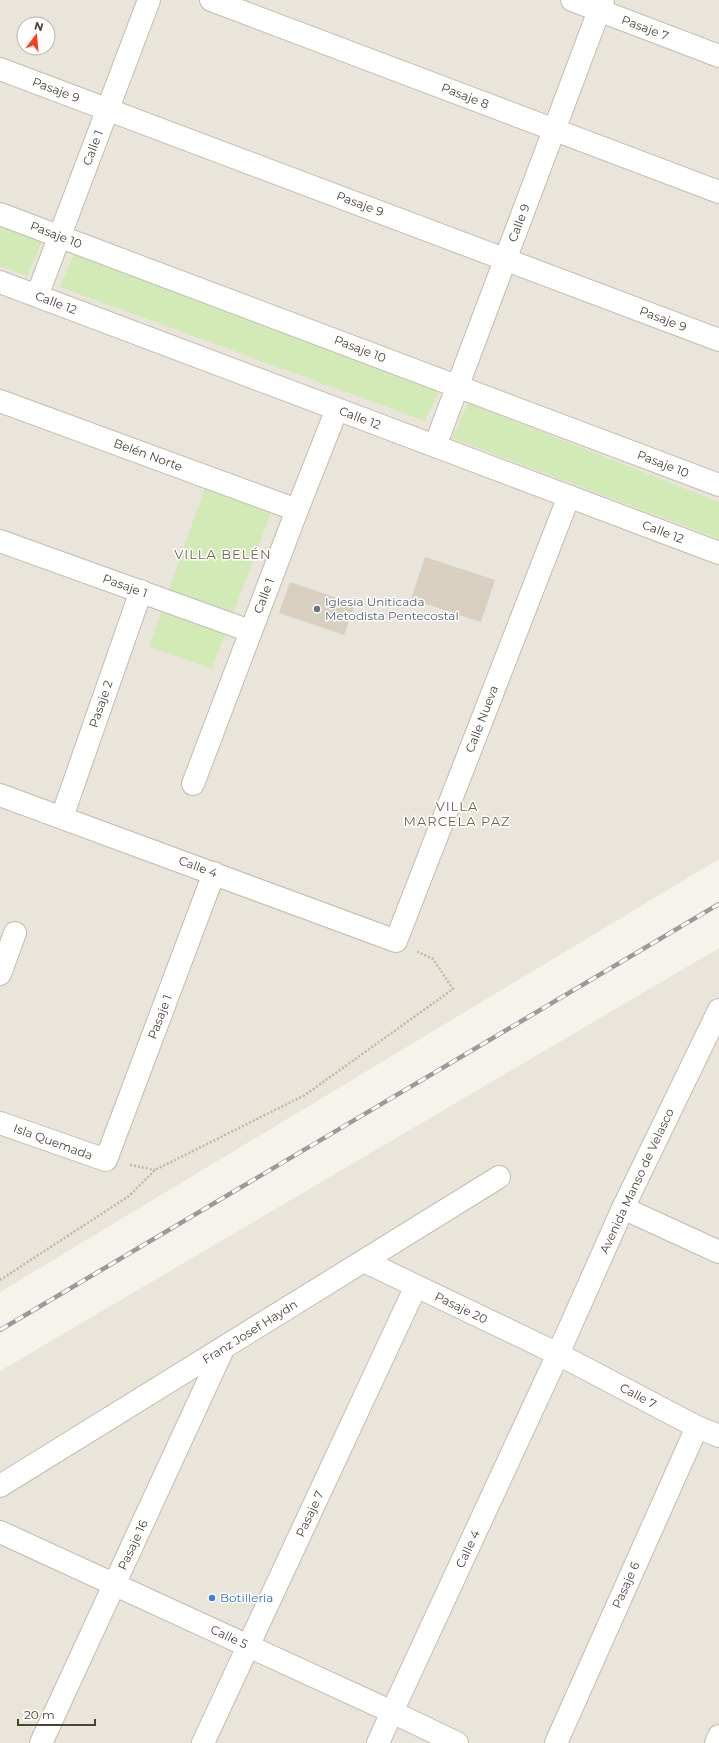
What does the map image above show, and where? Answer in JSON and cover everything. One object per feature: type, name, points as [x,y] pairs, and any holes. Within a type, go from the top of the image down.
[{"type":"street","name":"Calle 1","points":[[37,296],[149,0]]},
{"type":"street","name":"Pasaje 8","points":[[211,0],[719,192]]},
{"type":"street","name":"Pasaje 7","points":[[572,0],[601,5],[719,56]]},
{"type":"street","name":"Calle 9","points":[[435,446],[601,5]]},
{"type":"street","name":"Pasaje 9","points":[[0,69],[719,340]]},
{"type":"street","name":"Pasaje 10","points":[[0,214],[719,485]]},
{"type":"street","name":"Calle 12","points":[[0,282],[719,553]]},
{"type":"street","name":"Belén Norte","points":[[0,401],[297,510]]},
{"type":"street","name":"Calle 1","points":[[193,784],[250,631],[337,409]]},
{"type":"street","name":"Calle Nueva","points":[[396,941],[569,496]]},
{"type":"street","name":"Pasaje 1","points":[[0,541],[250,631]]},
{"type":"street","name":"Pasaje 2","points":[[62,817],[141,591]]},
{"type":"street","name":"Calle 4","points":[[0,795],[396,941]]},
{"type":"street","name":"Pasaje 1","points":[[106,1160],[214,873]]},
{"type":"street","points":[[0,974],[15,933]]},
{"type":"street","name":"Avenida Manso de Velasco","points":[[558,1354],[623,1208],[719,1010]]},
{"type":"street","name":"Isla Quemada","points":[[0,1123],[106,1160]]},
{"type":"street","name":"Franz Josef Haydn","points":[[0,1486],[499,1177]]},
{"type":"street","points":[[623,1208],[719,1252]]},
{"type":"street","name":"Pasaje 20","points":[[364,1261],[558,1354]]},
{"type":"street","name":"Pasaje 7","points":[[203,1743],[416,1286]]},
{"type":"street","name":"Pasaje 16","points":[[41,1743],[224,1347]]},
{"type":"street","name":"Calle 4","points":[[378,1743],[558,1354]]},
{"type":"street","name":"Calle 7","points":[[558,1354],[697,1427],[719,1436]]},
{"type":"street","name":"Pasaje 6","points":[[556,1743],[697,1427]]},
{"type":"street","name":"Calle 5","points":[[0,1532],[457,1743]]},
{"type":"street","points":[[716,1743],[719,1736]]},
{"type":"path","points":[[0,1280],[129,1196],[156,1170],[305,1095],[453,988],[433,959],[396,941]]},
{"type":"shaded area","points":[[0,0],[719,0],[719,859],[0,1292]]},
{"type":"shaded area","points":[[719,948],[719,1743],[0,1743],[0,1371]]},
{"type":"green space","points":[[0,222],[43,239],[27,276],[0,266]]},
{"type":"green space","points":[[75,251],[439,391],[425,421],[60,287]]},
{"type":"green space","points":[[468,403],[719,502],[719,539],[452,438]]},
{"type":"green space","points":[[205,487],[272,510],[212,669],[149,647]]},
{"type":"building","points":[[425,557],[495,580],[481,622],[411,599]]},
{"type":"building","name":"Iglesia Uniticada Metodista Pentecostal","points":[[290,582],[355,604],[344,635],[279,613]]},
{"type":"railway","points":[[0,1330],[719,904]]},
{"type":"place","name":"Iglesia Uniticada Metodista Pentecostal","points":[[317,609]]},
{"type":"place","name":"Botilleria","points":[[212,1598]]},
{"type":"district","name":"VILLA BELÉN","points":[[223,554]]},
{"type":"district","name":"VILLA MARCELA PAZ","points":[[457,814]]}]
